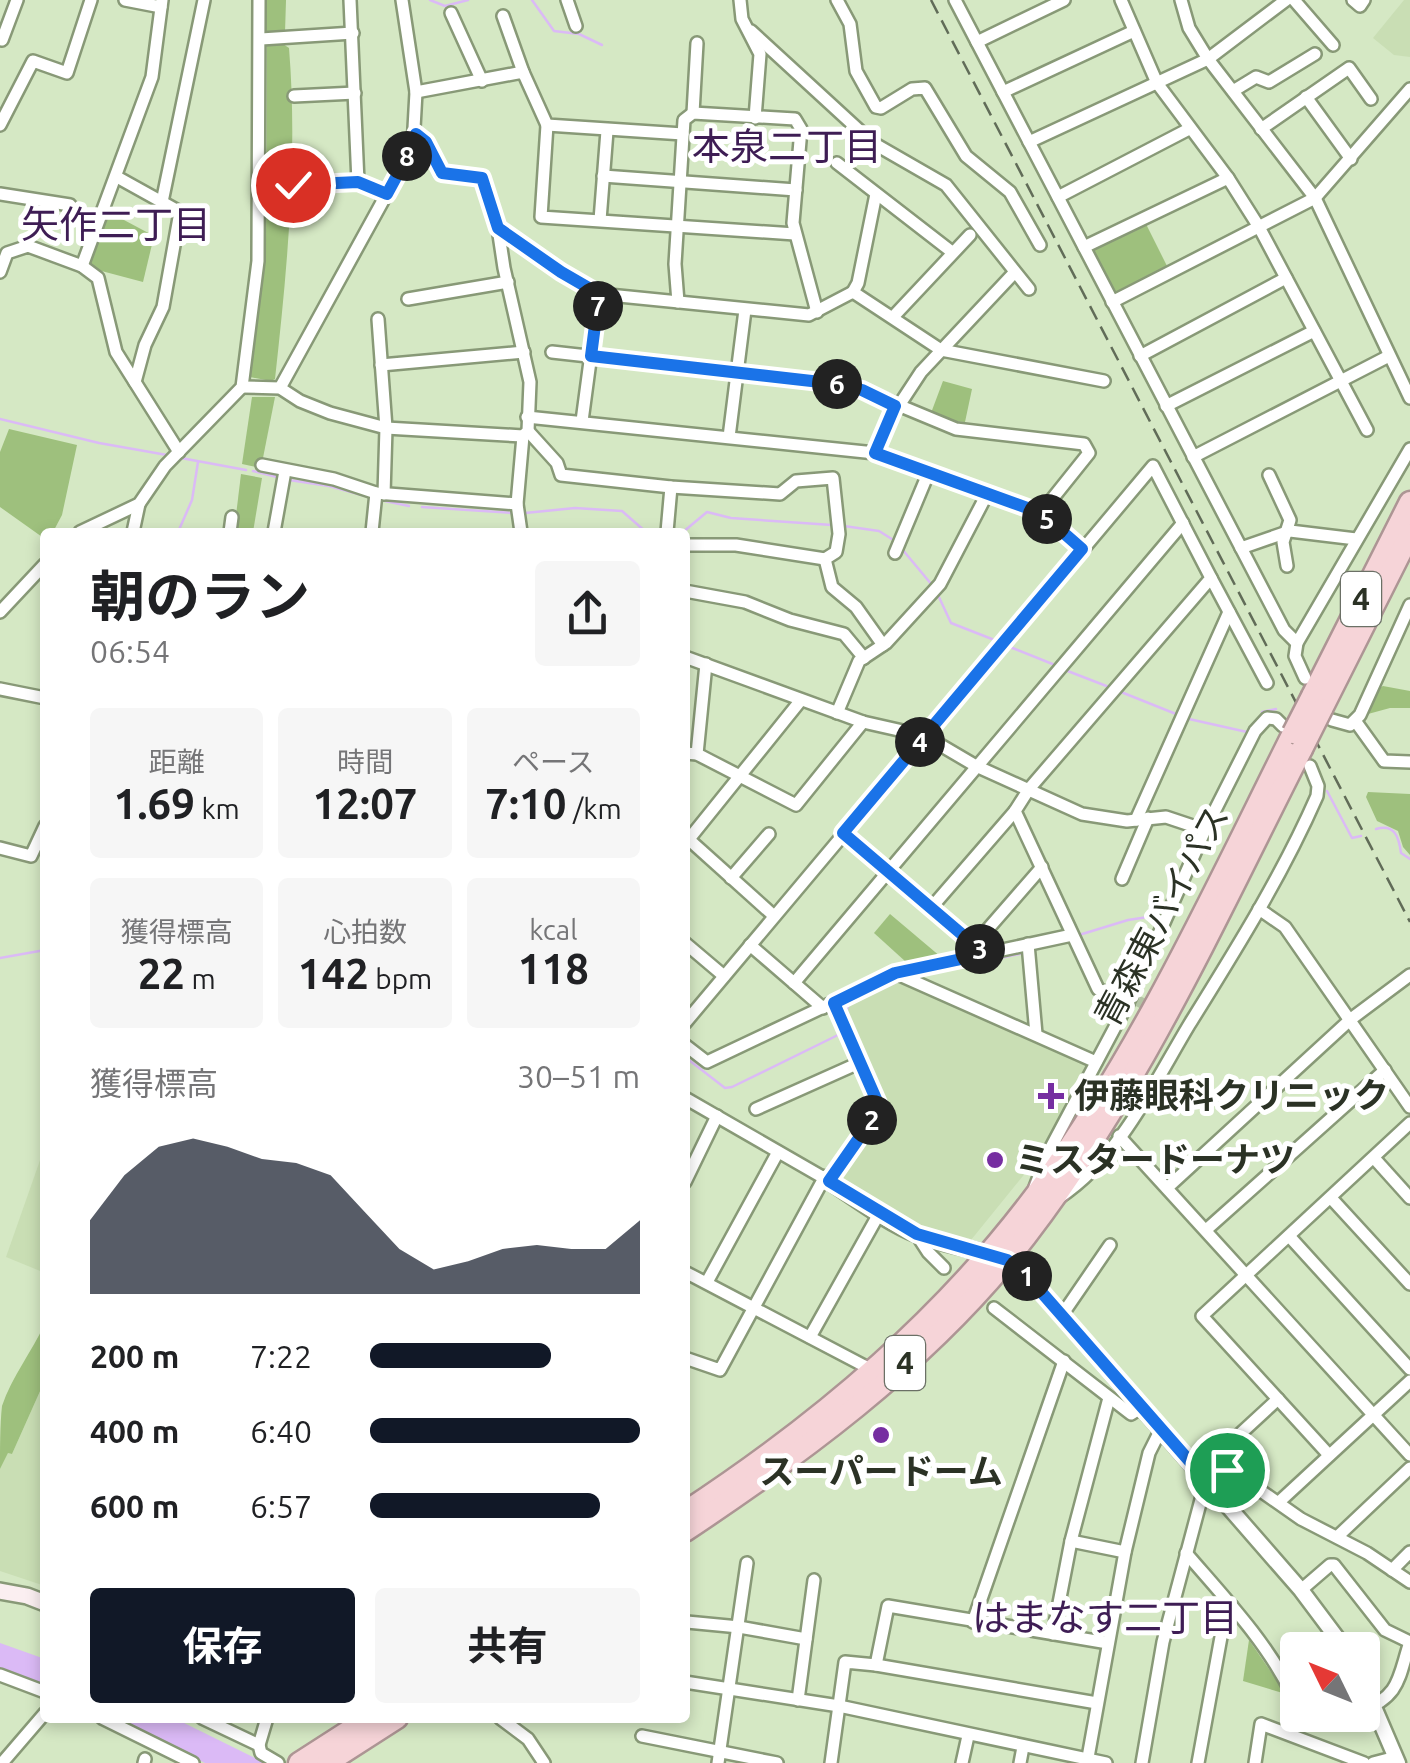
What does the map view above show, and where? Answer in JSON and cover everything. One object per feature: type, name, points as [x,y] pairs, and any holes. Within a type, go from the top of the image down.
[{"type":"highway","name":"青森東バイパス","points":[[690,1528],[778,1467],[893,1374],[956,1315],[1043,1199],[1297,743],[1410,502]]},
{"type":"highway","name":"青森東バイパス","points":[[1318,701],[1410,534]]},
{"type":"highway","name":"青森東バイパス","points":[[690,1509],[787,1442],[874,1371],[997,1256]]},
{"type":"highway","points":[[299,1763],[361,1723]]},
{"type":"highway","points":[[327,1763],[389,1723]]},
{"type":"main road","points":[[0,1591],[40,1601]]},
{"type":"street","points":[[2,40],[17,0]]},
{"type":"street","points":[[0,126],[33,61],[67,72],[92,0]]},
{"type":"street","points":[[82,266],[156,62],[162,3],[125,0]]},
{"type":"street","points":[[162,202],[204,0]]},
{"type":"street","points":[[88,528],[138,504],[242,386],[258,261],[259,0]]},
{"type":"street","points":[[350,0],[358,182]]},
{"type":"street","points":[[280,388],[413,146],[416,92],[402,0]]},
{"type":"street","points":[[567,0],[576,26]]},
{"type":"street","points":[[740,0],[742,19],[760,54],[755,118]]},
{"type":"street","points":[[836,0],[850,24],[856,71],[876,107],[882,108],[912,89],[926,88],[966,156],[1010,192],[1040,245]]},
{"type":"street","points":[[955,0],[1284,630],[1298,643]]},
{"type":"street","points":[[977,42],[1064,0]]},
{"type":"street","points":[[1121,0],[1156,83],[1259,226],[1367,430]]},
{"type":"street","points":[[1181,0],[1189,28],[1208,59],[1315,198],[1410,398]]},
{"type":"street","points":[[1029,142],[1208,59],[1286,0]]},
{"type":"street","points":[[1294,0],[1333,45]]},
{"type":"street","points":[[1353,0],[1360,6],[1364,0]]},
{"type":"street","points":[[451,13],[482,81]]},
{"type":"street","points":[[504,16],[547,125],[541,217],[795,234]]},
{"type":"street","points":[[750,31],[872,143],[946,184],[1029,289]]},
{"type":"street","points":[[1003,92],[1134,31]]},
{"type":"street","points":[[260,39],[353,33]]},
{"type":"street","points":[[678,302],[679,182],[684,120],[693,112],[697,43]]},
{"type":"street","points":[[1233,91],[1256,78],[1269,82],[1315,54]]},
{"type":"street","points":[[1261,128],[1349,68],[1371,98]]},
{"type":"street","points":[[416,92],[524,72]]},
{"type":"street","points":[[1112,302],[1315,198],[1410,89]]},
{"type":"street","points":[[294,96],[355,94]]},
{"type":"street","points":[[1306,97],[1351,159]]},
{"type":"street","points":[[693,112],[795,119],[801,129],[795,234],[818,312]]},
{"type":"street","points":[[547,125],[683,134]]},
{"type":"street","points":[[1058,197],[1190,129]]},
{"type":"street","points":[[600,220],[607,130]]},
{"type":"street","points":[[416,134],[426,142],[442,173],[482,178],[498,228],[530,382],[517,504],[520,528]]},
{"type":"street","points":[[837,163],[952,252]]},
{"type":"street","points":[[604,176],[796,190]]},
{"type":"street","points":[[117,177],[180,212],[163,307],[144,345],[135,382]]},
{"type":"street","points":[[1084,247],[1228,178]]},
{"type":"street","points":[[293,185],[358,182],[387,194]]},
{"type":"street","points":[[0,194],[70,205]]},
{"type":"street","points":[[498,228],[599,294],[809,315],[853,292],[858,283],[876,194]]},
{"type":"street","points":[[893,318],[970,235]]},
{"type":"street","points":[[0,272],[6,253],[28,246],[82,266],[98,278],[111,340],[180,452]]},
{"type":"street","points":[[875,453],[896,406],[920,372],[1014,273]]},
{"type":"street","points":[[1140,356],[1286,278]]},
{"type":"street","points":[[408,300],[508,282]]},
{"type":"street","points":[[853,292],[941,350],[1104,381]]},
{"type":"street","points":[[582,421],[599,294]]},
{"type":"street","points":[[729,437],[746,310]]},
{"type":"street","points":[[373,528],[386,428],[378,318]]},
{"type":"street","points":[[1166,406],[1314,331]]},
{"type":"street","points":[[381,364],[524,352]]},
{"type":"street","points":[[552,352],[838,384],[956,429],[1084,444],[1089,453],[1041,513]]},
{"type":"street","points":[[1192,457],[1389,356]]},
{"type":"street","points":[[242,386],[280,388],[315,407],[386,428],[526,434],[557,463],[561,476],[780,494],[796,481],[833,478],[839,534],[836,552],[824,558],[736,546],[690,545]]},
{"type":"street","points":[[528,416],[875,453],[1041,513],[1082,549]]},
{"type":"street","points":[[1410,449],[1406,463],[1356,538],[1298,643],[1295,656],[1318,701],[1346,725],[1356,722],[1410,604]]},
{"type":"street","points":[[262,465],[334,479],[380,493],[517,504]]},
{"type":"street","points":[[690,1017],[1153,466],[1267,683]]},
{"type":"street","points":[[275,528],[285,471]]},
{"type":"street","points":[[896,554],[928,474]]},
{"type":"street","points":[[1269,474],[1290,520],[1285,533],[1287,566]]},
{"type":"street","points":[[667,528],[672,488]]},
{"type":"street","points":[[837,713],[858,661],[883,645],[940,584],[986,496]]},
{"type":"street","points":[[134,528],[138,504]]},
{"type":"street","points":[[231,528],[232,517]]},
{"type":"street","points":[[794,983],[1182,523]]},
{"type":"street","points":[[1241,548],[1285,533],[1356,538]]},
{"type":"street","points":[[824,558],[832,587],[856,607],[883,645]]},
{"type":"street","points":[[0,612],[40,569]]},
{"type":"street","points":[[931,908],[1212,578]]},
{"type":"street","points":[[690,592],[745,602],[790,620],[844,634],[864,658]]},
{"type":"street","points":[[1122,879],[1142,819],[1230,612]]},
{"type":"street","points":[[690,659],[863,722],[925,736],[976,766],[1082,814],[1104,820],[1166,817],[1206,830]]},
{"type":"street","points":[[706,664],[691,754],[796,805],[863,722]]},
{"type":"street","points":[[0,688],[40,697]]},
{"type":"street","points":[[690,835],[801,700]]},
{"type":"street","points":[[1267,718],[1276,719],[1297,743],[1318,786],[1317,796],[1259,909],[1119,1136],[1090,1176],[1043,1199],[1042,1164],[1132,1000],[1254,730],[1267,718]]},
{"type":"street","points":[[1356,722],[1384,761],[1410,762]]},
{"type":"street","points":[[1015,810],[1098,988],[1132,1000]]},
{"type":"street","points":[[843,833],[980,949]]},
{"type":"street","points":[[731,878],[770,834]]},
{"type":"street","points":[[0,848],[31,856],[40,837]]},
{"type":"street","points":[[690,841],[774,916]]},
{"type":"street","points":[[980,949],[1042,867]]},
{"type":"street","points":[[1259,909],[1285,927],[1410,1107]]},
{"type":"street","points":[[690,1049],[707,1062],[895,973],[980,949],[1072,935]]},
{"type":"street","points":[[1028,944],[1036,1034]]},
{"type":"street","points":[[690,1360],[720,1370],[826,1180],[880,1108],[861,1062],[828,1005],[794,983],[750,945]]},
{"type":"street","points":[[690,947],[724,976]]},
{"type":"street","points":[[895,973],[1096,1062]]},
{"type":"street","points":[[1168,1188],[1351,1019],[1410,975]]},
{"type":"street","points":[[756,1109],[861,1062]]},
{"type":"street","points":[[1206,1230],[1385,1070]]},
{"type":"street","points":[[690,1101],[917,1234],[997,1256],[1022,1270],[1332,1632]]},
{"type":"street","points":[[690,1172],[717,1116]]},
{"type":"street","points":[[1329,1455],[1202,1316],[1410,1123]]},
{"type":"street","points":[[1119,1136],[1410,1455]]},
{"type":"street","points":[[707,1282],[778,1152]]},
{"type":"street","points":[[1374,1158],[1410,1198]]},
{"type":"street","points":[[1332,1198],[1410,1284]]},
{"type":"street","points":[[810,1337],[880,1212]]},
{"type":"street","points":[[917,1234],[944,1268]]},
{"type":"street","points":[[1289,1236],[1410,1369]]},
{"type":"street","points":[[1062,1314],[1110,1245]]},
{"type":"street","points":[[690,1274],[874,1371]]},
{"type":"street","points":[[994,1308],[1131,1414],[1142,1407]]},
{"type":"street","points":[[974,1622],[1064,1361]]},
{"type":"street","points":[[1280,1502],[1410,1381]]},
{"type":"street","points":[[1053,1634],[1071,1541],[1108,1398]]},
{"type":"street","points":[[1142,1763],[1163,1642],[1202,1476],[1214,1458],[1278,1399]]},
{"type":"street","points":[[1088,1761],[1124,1552],[1149,1453],[1161,1429]]},
{"type":"street","points":[[1214,1458],[1302,1519],[1410,1582]]},
{"type":"street","points":[[1337,1537],[1410,1468]]},
{"type":"street","points":[[1071,1541],[1124,1552]]},
{"type":"street","points":[[1392,1570],[1410,1552]]},
{"type":"street","points":[[1186,1553],[1232,1606],[1280,1672]]},
{"type":"street","points":[[719,1757],[747,1562]]},
{"type":"street","points":[[1300,1590],[1334,1565],[1385,1630],[1410,1642],[1396,1685],[1386,1702],[1380,1704]]},
{"type":"street","points":[[798,1700],[814,1580]]},
{"type":"street","points":[[876,1665],[888,1606],[1108,1642]]},
{"type":"street","points":[[1198,1763],[1225,1615],[1232,1606]]},
{"type":"street","points":[[690,1622],[739,1626],[806,1640]]},
{"type":"street","points":[[831,1763],[845,1662],[1097,1703]]},
{"type":"street","points":[[0,1675],[40,1690]]},
{"type":"street","points":[[690,1683],[840,1706],[1106,1763]]},
{"type":"street","points":[[2,1763],[40,1719]]},
{"type":"street","points":[[112,1723],[193,1763]]},
{"type":"street","points":[[213,1723],[259,1745]]},
{"type":"street","points":[[266,1723],[259,1745],[262,1754],[278,1763]]},
{"type":"street","points":[[507,1723],[528,1739],[544,1763]]},
{"type":"street","points":[[1256,1763],[1261,1724],[1364,1763]]},
{"type":"street","points":[[1374,1763],[1397,1760],[1380,1728]]},
{"type":"street","points":[[642,1736],[719,1757],[777,1763]]},
{"type":"street","points":[[962,1763],[968,1736]]},
{"type":"street","points":[[1020,1763],[1023,1747]]},
{"type":"shaded area","points":[[265,0],[286,0],[285,32],[266,33]]},
{"type":"shaded area","points":[[1404,0],[1410,0],[1410,57],[1394,55],[1373,38]]},
{"type":"shaded area","points":[[267,44],[289,48],[292,131],[287,255],[275,379],[271,381],[250,377],[266,240]]},
{"type":"shaded area","points":[[109,212],[154,236],[143,282],[88,264]]},
{"type":"shaded area","points":[[1146,224],[1168,268],[1117,293],[1091,250]]},
{"type":"shaded area","points":[[943,381],[972,389],[965,422],[949,421],[931,413]]},
{"type":"shaded area","points":[[252,397],[275,397],[261,468],[242,464]]},
{"type":"shaded area","points":[[9,429],[77,445],[62,515],[55,528],[40,528],[40,535],[0,507],[0,452]]},
{"type":"shaded area","points":[[241,474],[262,478],[254,528],[234,528]]},
{"type":"shaded area","points":[[1383,686],[1410,691],[1410,708],[1368,714]]},
{"type":"shaded area","points":[[1368,792],[1410,794],[1410,855],[1398,831],[1377,821],[1366,797]]},
{"type":"shaded area","points":[[890,914],[941,957],[906,962],[874,933]]},
{"type":"shaded area","points":[[891,980],[1087,1062],[1090,1070],[1027,1171],[971,1240],[930,1232],[838,1175],[886,1107],[840,1006]]},
{"type":"shaded area","points":[[40,1160],[40,1271],[6,1257]]},
{"type":"shaded area","points":[[40,1332],[40,1391],[12,1454],[8,1453],[0,1469],[2,1406]]},
{"type":"shaded area","points":[[40,1391],[40,1584],[0,1571],[0,1469],[8,1453],[12,1454]]},
{"type":"shaded area","points":[[1249,1640],[1280,1685],[1280,1692],[1243,1681]]},
{"type":"shaded area","points":[[0,1643],[40,1657],[40,1686],[0,1671]]},
{"type":"shaded area","points":[[123,1723],[184,1723],[265,1763],[205,1763]]},
{"type":"waterway","points":[[430,0],[445,6],[468,0]]},
{"type":"waterway","points":[[532,0],[554,31],[579,34],[602,45]]},
{"type":"waterway","points":[[0,419],[167,455]]},
{"type":"waterway","points":[[181,458],[246,470]]},
{"type":"waterway","points":[[180,528],[192,500],[198,462]]},
{"type":"waterway","points":[[253,471],[277,477]]},
{"type":"waterway","points":[[289,480],[369,497]]},
{"type":"waterway","points":[[385,501],[409,506]]},
{"type":"waterway","points":[[422,507],[512,513]]},
{"type":"waterway","points":[[525,513],[575,508],[622,511],[641,528]]},
{"type":"waterway","points":[[688,528],[707,512],[731,518],[832,525]]},
{"type":"waterway","points":[[844,526],[879,531],[895,541]]},
{"type":"waterway","points":[[902,549],[932,585]]},
{"type":"waterway","points":[[938,595],[951,623],[997,641]]},
{"type":"waterway","points":[[1010,647],[1055,665]]},
{"type":"waterway","points":[[1065,670],[1109,687]]},
{"type":"waterway","points":[[1121,692],[1176,714]]},
{"type":"waterway","points":[[1262,712],[1276,709]]},
{"type":"waterway","points":[[1189,719],[1247,732]]},
{"type":"waterway","points":[[1327,791],[1352,838],[1361,836]]},
{"type":"waterway","points":[[1376,829],[1392,830],[1401,853],[1410,859]]},
{"type":"waterway","points":[[1079,935],[1161,915]]},
{"type":"waterway","points":[[0,958],[40,951]]},
{"type":"waterway","points":[[915,976],[1024,953]]},
{"type":"waterway","points":[[845,1017],[848,1005],[898,981]]},
{"type":"waterway","points":[[690,1061],[725,1088],[732,1087],[840,1034]]},
{"type":"tunnel","points":[[1138,1001],[1181,1024]]},
{"type":"railway","points":[[931,0],[1410,922]]},
{"type":"place","name":"伊藤眼科クリニック","points":[[1051,1096]]},
{"type":"place","name":"ミスタードーナツ","points":[[995,1160]]},
{"type":"place","name":"スーパードーム","points":[[881,1435]]},
{"type":"district","name":"本泉二丁目","points":[[787,147]]},
{"type":"district","name":"矢作二丁目","points":[[116,225]]},
{"type":"district","name":"はまなす二丁目","points":[[1105,1618]]},
{"type":"route","points":[[293,185],[358,182],[387,194],[416,134],[426,142],[442,173],[482,178],[498,228],[599,294],[591,356],[862,390],[895,406],[875,453],[1041,513],[1082,549],[843,833],[985,954],[895,973],[834,1003],[880,1108],[829,1181],[917,1234],[988,1253],[1022,1270],[1199,1472],[1214,1458],[1227,1470]]}]
